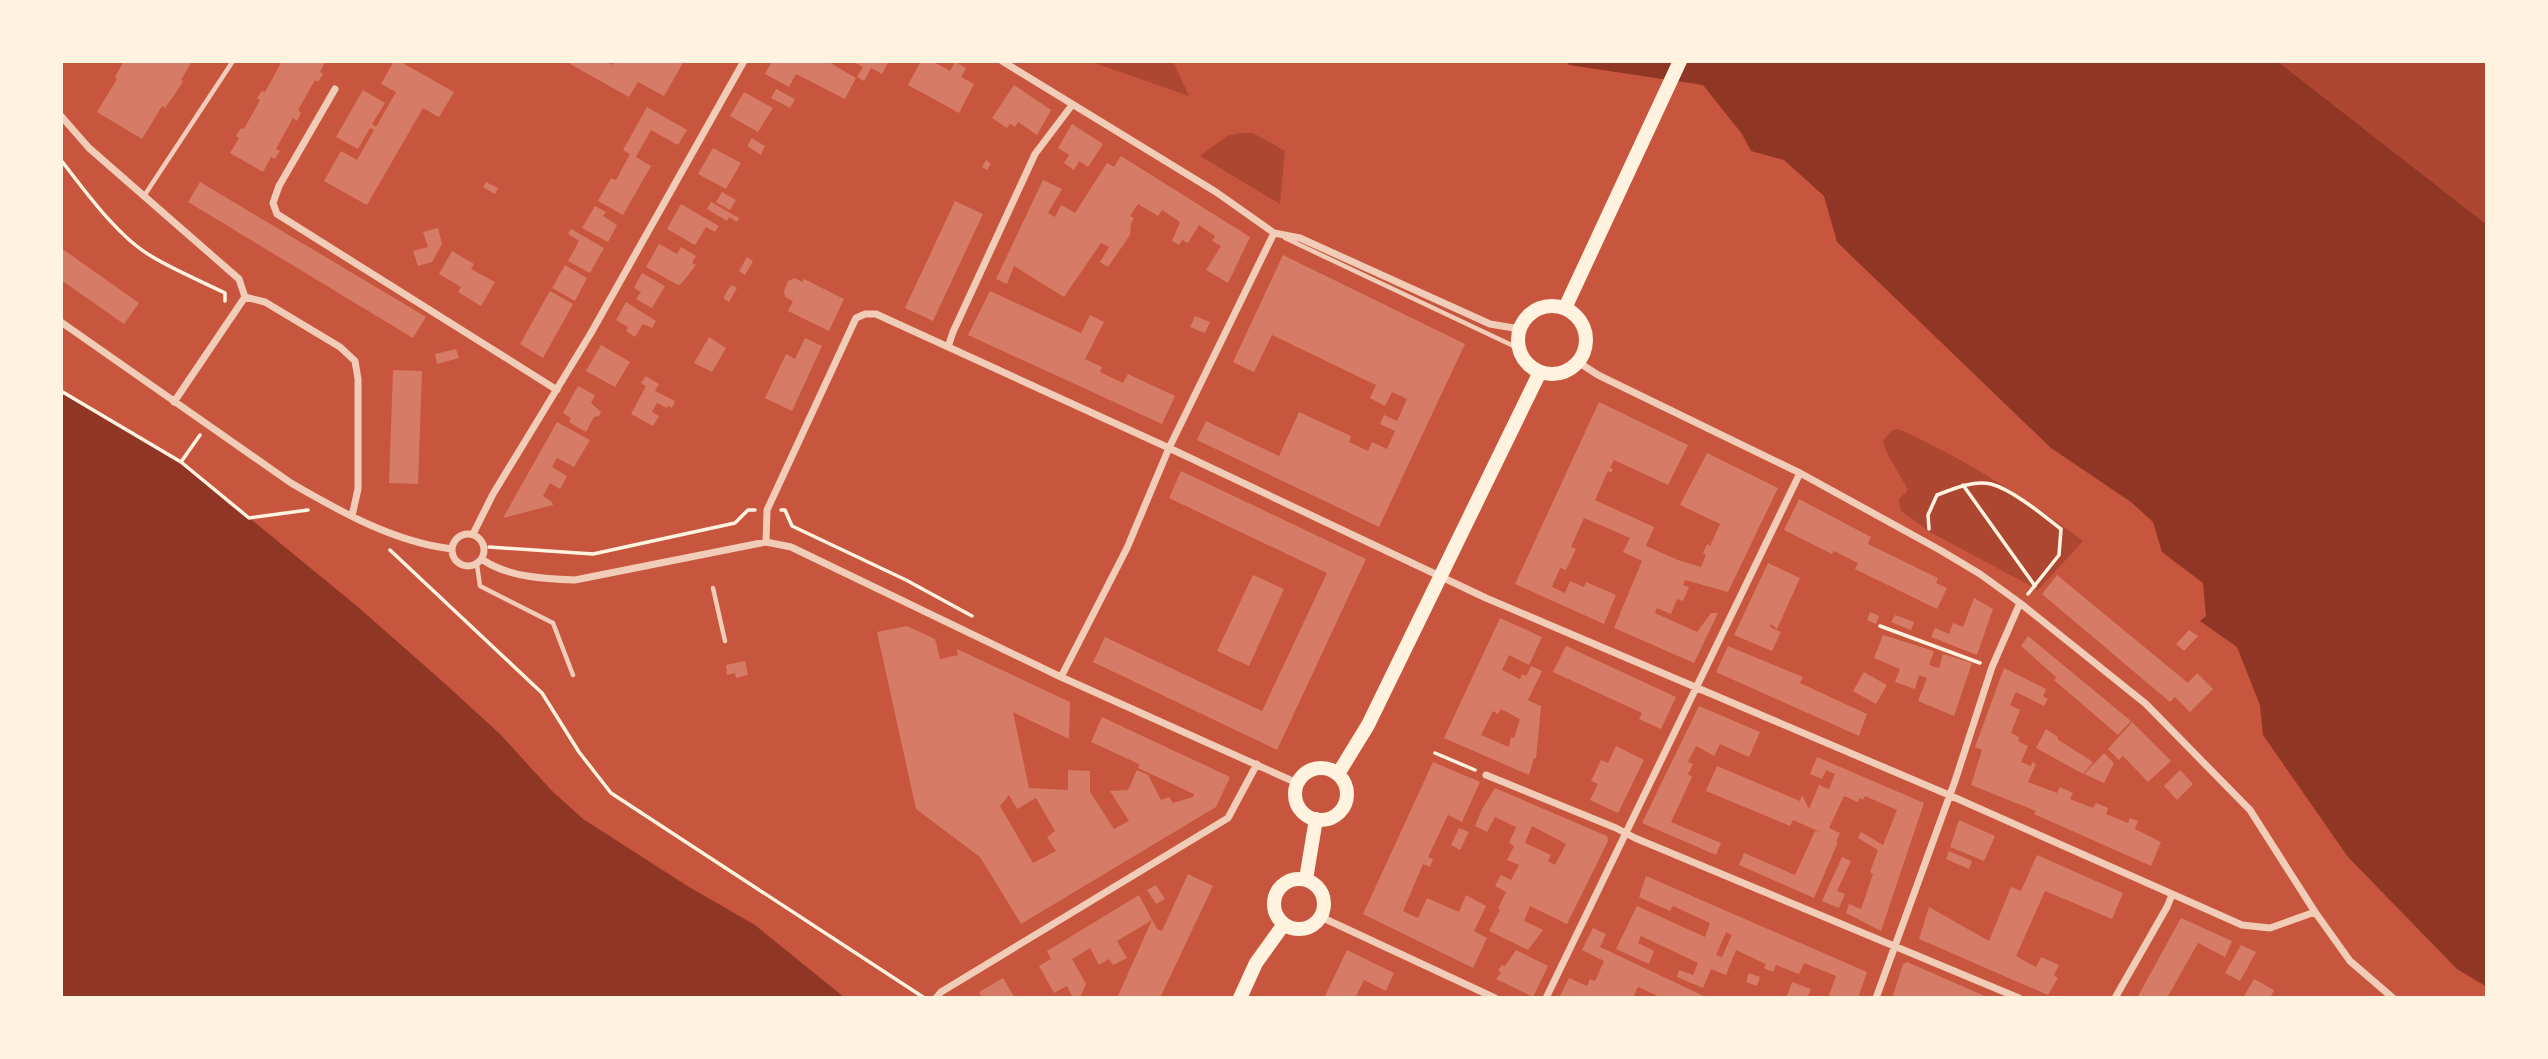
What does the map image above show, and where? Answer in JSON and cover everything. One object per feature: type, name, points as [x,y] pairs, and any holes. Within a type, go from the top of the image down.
[{"type":"main road","points":[[1565,308],[1680,61]]},
{"type":"main road","points":[[1554,306],[1565,308],[1581,322],[1586,342],[1578,362],[1561,373],[1540,372],[1524,359],[1520,349],[1520,328],[1525,319],[1534,312],[1554,306]]},
{"type":"main road","points":[[1338,774],[1368,724],[1540,372]]},
{"type":"main road","points":[[1315,768],[1331,770],[1338,774],[1347,791],[1342,809],[1326,819],[1316,819],[1300,809],[1295,792],[1301,776],[1315,768]]},
{"type":"main road","points":[[1306,879],[1316,819]]},
{"type":"main road","points":[[1306,879],[1313,882],[1323,894],[1321,917],[1304,928],[1294,929],[1284,924],[1274,910],[1276,893],[1289,881],[1306,879]]},
{"type":"main road","points":[[1240,998],[1256,962],[1284,924]]},
{"type":"street","points":[[472,534],[591,333],[744,61]]},
{"type":"street","points":[[1002,61],[1216,192],[1275,233],[1300,238],[1490,324],[1520,328]]},
{"type":"street","points":[[335,89],[279,186],[273,203],[277,214],[557,390]]},
{"type":"street","points":[[948,347],[1035,154],[1072,105]]},
{"type":"street","points":[[61,116],[89,148],[239,279],[245,297]]},
{"type":"street","points":[[1061,677],[1127,548],[1169,448],[1275,233]]},
{"type":"street","points":[[174,402],[245,297]]},
{"type":"street","points":[[245,297],[265,302],[340,347],[355,361],[358,379],[358,489],[352,516]]},
{"type":"street","points":[[766,542],[767,510],[856,318],[865,314],[876,314],[1169,448],[1438,576],[1949,795],[2242,925],[2270,928],[2315,912]]},
{"type":"street","points":[[61,322],[291,483],[331,506],[410,541],[452,549]]},
{"type":"street","points":[[1578,362],[1598,375],[1800,473],[1940,550],[2020,603],[2146,704],[2250,810],[2315,912],[2350,961],[2393,998]]},
{"type":"street","points":[[1546,998],[1694,687],[1800,473]]},
{"type":"street","points":[[480,562],[484,545],[481,540],[472,534],[457,537],[452,549],[457,561],[465,565],[480,562],[550,579],[575,580],[766,542],[791,547],[1061,677],[1297,783]]},
{"type":"street","points":[[1876,998],[1992,667],[2020,603]]},
{"type":"street","points":[[936,998],[941,992],[1228,818],[1257,764]]},
{"type":"street","points":[[1486,775],[1894,948],[2019,998]]},
{"type":"street","points":[[2115,998],[2172,895]]},
{"type":"street","points":[[1321,917],[1495,998]]},
{"type":"lane","points":[[144,196],[233,61]]},
{"type":"lane","points":[[1275,233],[1520,349]]},
{"type":"lane","points":[[480,562],[480,586],[553,623],[573,675]]},
{"type":"lane","points":[[713,587],[725,641]]},
{"type":"path","points":[[61,160],[116,226],[149,256],[225,293],[225,327]]},
{"type":"path","points":[[61,391],[181,462],[249,518],[331,506]]},
{"type":"path","points":[[181,462],[207,425]]},
{"type":"path","points":[[1940,550],[1930,538],[1928,515],[1937,495],[1963,485],[1990,484],[2027,503],[2061,529],[2059,555],[2020,603]]},
{"type":"path","points":[[1963,485],[2035,586]]},
{"type":"path","points":[[386,545],[542,693],[579,752],[611,793],[924,998]]},
{"type":"path","points":[[1880,626],[1992,667]]},
{"type":"path","points":[[1435,753],[1486,775]]},
{"type":"shaded area","points":[[1089,61],[1173,61],[1189,96]]},
{"type":"shaded area","points":[[1565,61],[2277,61],[2487,225],[2487,987],[2457,969],[2348,857],[2263,735],[2260,705],[2237,647],[2200,621],[2206,616],[2203,583],[2162,552],[2153,522],[2131,502],[2051,448],[1837,242],[1824,196],[1784,160],[1751,151],[1742,134],[1703,85],[1569,65]]},
{"type":"shaded area","points":[[2277,61],[2487,61],[2487,225]]},
{"type":"shaded area","points":[[1253,133],[1285,151],[1280,204],[1200,156],[1227,136]]},
{"type":"shaded area","points":[[61,391],[181,462],[358,607],[500,734],[551,790],[583,819],[689,887],[755,925],[845,998],[61,998]]},
{"type":"shaded area","points":[[1898,429],[1994,480],[2083,541],[2038,590],[1930,532],[1901,511],[1899,499],[1908,490],[1883,441],[1891,431]]},
{"type":"building","points":[[124,61],[191,63],[177,91],[165,108],[162,106],[142,139],[97,112],[117,79],[115,77]]},
{"type":"building","points":[[282,61],[326,61],[320,72],[323,74],[318,82],[315,80],[298,110],[301,113],[297,121],[293,118],[276,149],[280,151],[275,159],[271,157],[263,172],[230,153],[239,138],[236,136],[241,128],[244,129],[260,100],[257,98],[262,91],[265,92]]},
{"type":"building","points":[[394,61],[399,61],[454,92],[439,117],[423,108],[367,205],[324,181],[341,151],[357,160],[374,130],[370,128],[358,149],[336,137],[363,90],[385,103],[372,124],[376,127],[396,92],[381,84]]},
{"type":"building","points":[[571,61],[606,61],[612,65],[614,61],[684,61],[664,96],[638,82],[629,97],[570,64]]},
{"type":"building","points":[[772,61],[827,61],[856,78],[845,99],[796,74],[789,87],[765,74]]},
{"type":"building","points":[[852,61],[889,61],[882,74],[871,68],[864,81],[857,77],[863,67]]},
{"type":"building","points":[[921,61],[932,61],[950,71],[955,62],[966,68],[961,77],[974,84],[959,113],[908,85]]},
{"type":"building","points":[[1014,85],[1051,110],[1037,135],[1018,122],[1015,127],[1010,124],[1007,128],[992,118]]},
{"type":"building","points":[[776,89],[795,99],[790,108],[771,98]]},
{"type":"building","points":[[744,92],[773,108],[758,132],[730,116]]},
{"type":"building","points":[[647,107],[687,130],[678,145],[651,130],[636,157],[651,166],[623,215],[598,201],[611,178],[616,180],[630,154],[623,150]]},
{"type":"building","points":[[1072,124],[1103,144],[1088,167],[1079,161],[1074,170],[1064,163],[1069,155],[1058,148]]},
{"type":"building","points":[[752,138],[765,146],[761,155],[747,146]]},
{"type":"building","points":[[713,148],[741,163],[726,189],[698,174]]},
{"type":"building","points":[[1121,156],[1250,237],[1228,283],[1206,270],[1221,246],[1212,241],[1215,236],[1199,225],[1188,243],[1182,240],[1179,245],[1172,241],[1180,222],[1162,210],[1158,216],[1138,204],[1130,216],[1134,218],[1130,235],[1108,267],[1100,262],[1109,247],[1101,243],[1064,297],[1014,266],[1007,284],[996,279],[1043,180],[1062,189],[1048,213],[1055,217],[1061,205],[1075,213],[1107,163],[1114,167]]},
{"type":"building","points":[[986,160],[991,164],[987,170],[982,167]]},
{"type":"building","points":[[200,182],[426,317],[413,338],[188,202]]},
{"type":"building","points":[[486,182],[498,188],[495,194],[483,187]]},
{"type":"building","points":[[722,192],[736,200],[730,210],[716,202]]},
{"type":"building","points":[[955,201],[983,214],[933,321],[905,308]]},
{"type":"building","points":[[711,202],[739,218],[737,222],[729,217],[727,221],[707,209]]},
{"type":"building","points":[[681,204],[719,226],[715,232],[706,227],[695,245],[667,229]]},
{"type":"building","points":[[595,206],[606,212],[603,216],[617,225],[608,242],[582,228]]},
{"type":"building","points":[[438,228],[442,244],[432,262],[418,266],[413,251],[428,247],[423,232]]},
{"type":"building","points":[[571,229],[604,248],[590,273],[568,261],[579,241],[568,234]]},
{"type":"building","points":[[659,244],[677,254],[681,247],[696,256],[692,263],[696,265],[682,283],[678,285],[646,267]]},
{"type":"building","points":[[61,248],[139,303],[124,324],[61,280]]},
{"type":"building","points":[[452,251],[474,264],[471,269],[495,282],[481,306],[458,292],[461,287],[439,274]]},
{"type":"building","points":[[1283,255],[1465,344],[1379,527],[1197,440],[1206,421],[1279,456],[1299,412],[1351,436],[1349,442],[1368,451],[1372,442],[1387,449],[1395,431],[1380,424],[1384,415],[1397,421],[1407,399],[1392,392],[1385,406],[1370,398],[1376,385],[1272,335],[1254,372],[1233,362]]},
{"type":"building","points":[[747,257],[753,261],[745,275],[739,271]]},
{"type":"building","points":[[565,265],[587,278],[575,301],[552,288]]},
{"type":"building","points":[[642,273],[665,286],[652,308],[636,299],[641,292],[634,288]]},
{"type":"building","points":[[795,278],[802,282],[804,279],[844,299],[829,331],[788,311],[793,301],[785,297],[784,291],[788,281]]},
{"type":"building","points":[[731,285],[737,288],[729,302],[723,298]]},
{"type":"building","points":[[550,291],[573,304],[543,358],[520,344]]},
{"type":"building","points":[[990,291],[1081,333],[1090,315],[1104,322],[1085,359],[1102,367],[1100,372],[1123,383],[1128,374],[1175,396],[1162,424],[968,335]]},
{"type":"building","points":[[626,302],[656,321],[652,328],[643,324],[635,337],[626,331],[628,327],[616,320]]},
{"type":"building","points":[[1195,316],[1210,322],[1205,333],[1190,327]]},
{"type":"building","points":[[709,337],[726,348],[712,372],[694,363]]},
{"type":"building","points":[[805,338],[822,346],[792,411],[765,398],[786,354],[795,359]]},
{"type":"building","points":[[601,345],[630,362],[615,387],[586,371]]},
{"type":"building","points":[[456,349],[459,358],[437,364],[435,354]]},
{"type":"building","points":[[393,370],[422,371],[418,484],[389,483]]},
{"type":"building","points":[[646,376],[659,384],[655,391],[675,401],[672,408],[657,403],[652,412],[659,416],[653,426],[631,414],[646,386],[641,383]]},
{"type":"building","points":[[578,386],[595,395],[591,403],[601,412],[594,417],[586,432],[569,422],[571,418],[563,413]]},
{"type":"building","points":[[1599,402],[1688,445],[1668,485],[1614,460],[1610,468],[1613,469],[1611,473],[1608,471],[1595,500],[1654,527],[1646,546],[1701,567],[1706,555],[1703,553],[1707,544],[1710,546],[1720,524],[1680,505],[1707,453],[1778,488],[1728,592],[1685,580],[1683,585],[1689,587],[1683,601],[1677,599],[1671,614],[1657,608],[1655,613],[1697,632],[1711,613],[1718,613],[1694,663],[1614,628],[1642,561],[1623,552],[1630,538],[1584,518],[1571,547],[1576,549],[1566,570],[1560,568],[1552,587],[1565,593],[1570,581],[1584,587],[1586,582],[1616,595],[1604,624],[1515,584]]},
{"type":"building","points":[[557,422],[590,440],[574,467],[557,458],[552,467],[567,476],[560,489],[550,483],[543,496],[553,505],[503,518]]},
{"type":"building","points":[[1181,471],[1366,559],[1277,750],[1093,662],[1105,637],[1262,711],[1327,573],[1169,498]]},
{"type":"building","points":[[1799,499],[1871,537],[1868,544],[1938,578],[1936,583],[1947,588],[1937,609],[1855,569],[1858,563],[1834,551],[1832,554],[1784,530]]},
{"type":"building","points":[[1768,563],[1800,578],[1777,629],[1771,624],[1770,627],[1781,632],[1772,651],[1734,635]]},
{"type":"building","points":[[1253,575],[1284,589],[1249,666],[1217,651]]},
{"type":"building","points":[[2057,575],[2188,683],[2197,673],[2213,689],[2190,712],[2175,697],[2170,702],[2042,594]]},
{"type":"building","points":[[1974,598],[1993,609],[1977,655],[1931,637],[1935,628],[1949,634],[1953,623],[1963,627]]},
{"type":"building","points":[[1870,612],[1879,616],[1876,624],[1867,620]]},
{"type":"building","points":[[1895,615],[1914,622],[1911,630],[1891,622]]},
{"type":"building","points":[[1500,618],[1542,637],[1529,665],[1509,655],[1502,670],[1520,679],[1522,674],[1526,676],[1531,666],[1542,671],[1528,700],[1541,706],[1536,759],[1534,758],[1529,775],[1444,738]],"holes":[[[1501,709],[1520,719],[1509,747],[1481,735],[1493,711],[1498,714]]]},
{"type":"building","points":[[907,626],[935,639],[940,659],[958,655],[957,649],[1070,702],[1069,739],[1013,712],[1029,788],[1068,790],[1068,770],[1090,771],[1090,792],[1114,829],[1129,821],[1110,791],[1128,790],[1137,770],[1148,775],[1161,800],[1169,797],[1173,803],[1193,797],[1194,794],[1091,742],[1102,717],[1230,777],[1216,807],[1021,924],[980,857],[916,809],[877,632]],"holes":[[[1009,795],[1017,809],[1036,798],[1055,831],[1047,837],[1056,851],[1033,863],[1000,806]]]},
{"type":"building","points":[[2189,630],[2198,636],[2184,651],[2176,644]]},
{"type":"building","points":[[1883,635],[1934,651],[1929,665],[1939,668],[1943,654],[1972,663],[1954,716],[1918,701],[1927,678],[1919,675],[1915,689],[1895,682],[1900,669],[1874,658]]},
{"type":"building","points":[[2028,636],[2131,721],[2118,735],[2054,680],[2057,678],[2021,646]]},
{"type":"building","points":[[1566,646],[1676,697],[1661,729],[1639,719],[1642,713],[1553,672]]},
{"type":"building","points":[[1728,646],[1803,677],[1800,683],[1867,714],[1859,736],[1716,672]]},
{"type":"building","points":[[745,661],[748,675],[736,678],[735,673],[727,675],[726,665]]},
{"type":"building","points":[[2004,668],[2046,689],[2043,696],[2048,699],[2044,706],[2016,692],[2010,705],[2020,710],[2011,733],[2019,737],[2018,741],[2028,746],[2021,762],[2031,766],[2032,762],[2036,764],[2028,782],[2057,793],[2060,787],[2073,793],[2070,799],[2093,808],[2096,803],[2108,808],[2106,814],[2128,823],[2130,818],[2138,821],[2135,829],[2161,842],[2151,866],[2034,814],[2036,811],[1971,785],[1982,750],[1975,747]]},
{"type":"building","points":[[1864,672],[1887,685],[1876,704],[1853,691]]},
{"type":"building","points":[[1699,706],[1760,732],[1749,757],[1720,744],[1714,756],[1696,746],[1688,762],[1693,764],[1688,774],[1692,777],[1671,822],[1721,843],[1716,855],[1642,823]]},
{"type":"building","points":[[2132,722],[2171,761],[2148,782],[2123,756],[2119,760],[2108,749]]},
{"type":"building","points":[[2046,729],[2093,762],[2083,774],[2036,748]]},
{"type":"building","points":[[1616,746],[1644,760],[1618,813],[1590,800],[1598,784],[1591,781],[1601,760],[1608,763]]},
{"type":"building","points":[[2104,753],[2114,763],[2104,783],[2084,774]]},
{"type":"building","points":[[1817,757],[1924,803],[1881,931],[1846,913],[1849,904],[1861,909],[1878,850],[1858,838],[1861,832],[1883,845],[1897,810],[1865,796],[1863,800],[1859,798],[1858,802],[1844,796],[1829,828],[1840,833],[1838,842],[1814,898],[1739,865],[1744,853],[1795,875],[1815,831],[1820,832],[1793,820],[1790,826],[1706,791],[1717,766],[1800,801],[1802,795],[1809,809],[1819,785],[1829,789],[1835,774],[1826,770],[1822,779],[1810,774]]},
{"type":"building","points":[[1433,762],[1480,782],[1462,822],[1448,815],[1428,857],[1433,859],[1430,867],[1423,864],[1403,911],[1418,918],[1427,898],[1459,912],[1466,895],[1486,906],[1474,931],[1487,938],[1473,968],[1363,914]]},
{"type":"building","points":[[2180,770],[2193,784],[2177,800],[2164,786]]},
{"type":"building","points":[[1495,788],[1607,836],[1608,841],[1567,924],[1530,906],[1524,921],[1543,930],[1528,950],[1489,931],[1506,892],[1495,886],[1501,875],[1511,880],[1519,865],[1507,860],[1514,846],[1509,843],[1516,827],[1495,817],[1487,832],[1475,826]],"holes":[[[1532,826],[1566,844],[1555,865],[1548,861],[1551,855],[1525,843]]]},
{"type":"building","points":[[1959,820],[1995,836],[1984,861],[1950,847]]},
{"type":"building","points":[[1459,828],[1469,832],[1460,850],[1451,845]]},
{"type":"building","points":[[1949,851],[1972,861],[1969,869],[1946,859]]},
{"type":"building","points":[[2037,855],[2123,893],[2112,919],[2045,891],[2016,956],[2036,967],[2041,957],[2059,965],[2054,975],[2058,978],[2048,995],[1919,939],[1929,907],[1989,941],[2011,887],[2021,891]]},
{"type":"building","points":[[1842,857],[1851,861],[1837,891],[1845,894],[1839,908],[1822,901]]},
{"type":"building","points":[[1188,874],[1213,886],[1160,998],[1117,998],[1152,920],[1117,941],[1127,958],[1113,965],[1109,959],[1099,965],[1090,948],[1072,959],[1086,984],[1080,998],[1073,998],[1067,986],[1054,993],[1039,966],[1051,959],[1047,951],[1139,895],[1157,929],[1162,931]]},
{"type":"building","points":[[1646,876],[1867,972],[1858,998],[1830,998],[1836,976],[1804,963],[1799,974],[1776,965],[1773,972],[1764,968],[1766,964],[1736,950],[1726,975],[1711,969],[1703,988],[1677,977],[1679,970],[1693,975],[1698,963],[1641,936],[1638,943],[1654,951],[1649,964],[1616,949],[1637,906],[1705,937],[1710,923],[1673,906],[1670,911],[1639,897]],"holes":[[[1726,932],[1732,935],[1722,957],[1716,955]]]},
{"type":"building","points":[[1156,885],[1165,899],[1156,904],[1147,890]]},
{"type":"building","points":[[2181,918],[2232,941],[2225,957],[2198,943],[2167,998],[2137,998]]},
{"type":"building","points":[[1593,928],[1606,934],[1600,947],[1708,998],[1662,998],[1638,987],[1633,998],[1559,998],[1569,978],[1587,986],[1590,979],[1595,981],[1604,961],[1582,950]]},
{"type":"building","points":[[2241,945],[2256,952],[2240,981],[2225,973]]},
{"type":"building","points":[[1347,950],[1394,973],[1386,991],[1364,980],[1355,998],[1324,998]]},
{"type":"building","points":[[1516,950],[1548,966],[1533,997],[1496,979],[1501,973],[1498,970],[1502,965],[1505,966]]},
{"type":"building","points":[[1907,962],[1989,998],[1892,998],[1903,964]]},
{"type":"building","points":[[1749,973],[1760,977],[1757,986],[1746,982]]},
{"type":"building","points":[[1003,978],[1015,998],[982,998],[979,992]]},
{"type":"building","points":[[2254,979],[2274,990],[2270,998],[2243,998]]},
{"type":"building","points":[[1792,982],[1811,989],[1807,998],[1786,998]]}]
